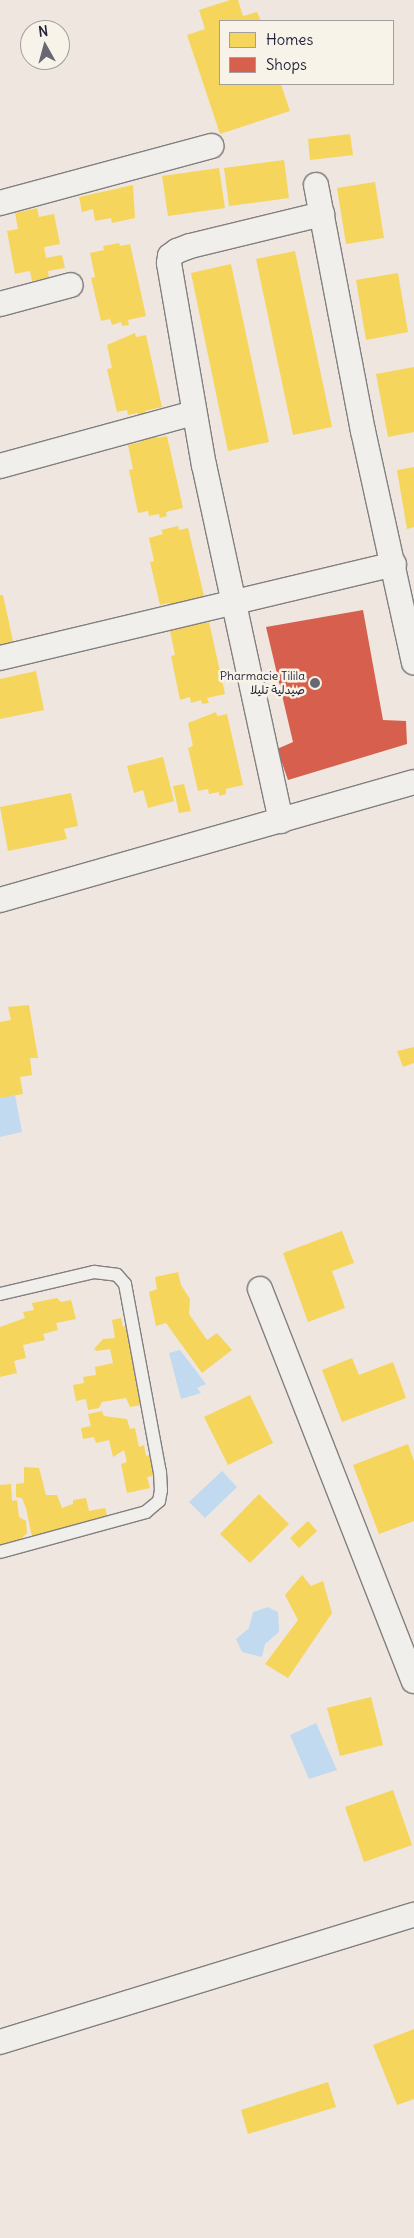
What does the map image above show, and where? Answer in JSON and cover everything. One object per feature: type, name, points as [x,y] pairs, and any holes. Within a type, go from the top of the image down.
[{"type":"street","points":[[0,203],[211,146]]},
{"type":"street","points":[[316,185],[363,430],[394,564],[414,662]]},
{"type":"street","points":[[281,821],[194,413],[169,275],[170,256],[190,246],[322,214]]},
{"type":"street","points":[[0,304],[71,285]]},
{"type":"street","points":[[0,466],[194,413]]},
{"type":"street","points":[[0,658],[234,604],[394,564]]},
{"type":"street","points":[[0,900],[414,782]]},
{"type":"street","points":[[260,1289],[414,1681]]},
{"type":"street","points":[[0,2042],[414,1915]]},
{"type":"lane","points":[[0,1294],[94,1272],[117,1275],[125,1284],[160,1472],[161,1490],[159,1501],[146,1512],[0,1552]]},
{"type":"water","points":[[15,1095],[22,1132],[0,1137],[0,1098]]},
{"type":"water","points":[[180,1350],[206,1384],[197,1388],[201,1393],[181,1399],[169,1353]]},
{"type":"water","points":[[222,1471],[237,1487],[205,1518],[189,1502]]},
{"type":"water","points":[[268,1607],[278,1612],[279,1632],[265,1644],[262,1657],[242,1652],[236,1639],[249,1628],[253,1612]]},
{"type":"water","points":[[316,1723],[337,1770],[309,1779],[290,1735]]},
{"type":"building: Homes","points":[[230,0],[238,0],[243,16],[257,12],[261,20],[219,20],[219,85],[281,85],[290,111],[220,134],[187,35],[205,29],[199,10]]},
{"type":"building: Homes","points":[[350,134],[353,155],[310,160],[308,139]]},
{"type":"building: Homes","points":[[284,160],[289,198],[229,206],[224,168]]},
{"type":"building: Homes","points":[[219,168],[225,208],[168,216],[162,176]]},
{"type":"building: Homes","points":[[375,182],[384,238],[346,244],[337,188]]},
{"type":"building: Homes","points":[[133,185],[135,218],[112,223],[111,218],[95,221],[93,209],[82,212],[79,197]]},
{"type":"building: Homes","points":[[37,208],[39,217],[54,214],[60,244],[44,247],[46,258],[62,255],[65,268],[48,271],[49,278],[32,281],[30,271],[15,274],[7,231],[18,229],[15,213]]},
{"type":"building: Homes","points":[[119,243],[120,246],[130,244],[146,316],[128,320],[129,325],[122,326],[121,322],[112,325],[110,319],[101,321],[91,278],[95,277],[90,253],[104,250],[103,246]]},
{"type":"building: Homes","points":[[295,251],[332,427],[293,435],[256,259]]},
{"type":"building: Homes","points":[[231,264],[269,442],[228,451],[191,273]]},
{"type":"building: Homes","points":[[398,273],[408,332],[366,340],[356,280]]},
{"type":"building: Homes","points":[[135,333],[136,337],[146,335],[162,407],[145,411],[145,415],[138,417],[138,413],[128,415],[127,410],[117,412],[107,369],[112,368],[107,345]]},
{"type":"building: Homes","points":[[414,367],[414,432],[388,437],[376,374]]},
{"type":"building: Homes","points":[[157,434],[157,438],[167,436],[183,508],[166,512],[167,516],[160,518],[159,514],[149,516],[148,511],[138,513],[129,470],[133,469],[128,445],[141,442],[140,438]]},
{"type":"building: Homes","points":[[414,467],[414,527],[407,529],[397,470]]},
{"type":"building: Homes","points":[[178,526],[179,530],[188,528],[205,600],[170,608],[169,603],[160,605],[150,562],[154,561],[149,538],[163,534],[161,530]]},
{"type":"building: Homes","points":[[0,595],[3,595],[14,646],[0,649]]},
{"type":"building: Homes","points":[[198,620],[199,624],[209,622],[225,694],[207,698],[209,703],[202,704],[201,700],[191,703],[190,697],[180,700],[171,656],[175,655],[170,631]]},
{"type":"building: Homes","points":[[36,671],[44,710],[0,719],[0,679]]},
{"type":"building: Homes","points":[[216,712],[217,716],[227,714],[243,785],[226,789],[226,794],[219,796],[219,792],[209,794],[208,789],[198,791],[188,748],[193,746],[188,723]]},
{"type":"building: Homes","points":[[163,757],[174,801],[148,808],[143,790],[134,793],[127,766]]},
{"type":"building: Homes","points":[[184,784],[191,811],[179,813],[173,786]]},
{"type":"building: Homes","points":[[71,793],[78,826],[64,829],[67,839],[8,851],[0,807]]},
{"type":"building: Homes","points":[[29,1005],[38,1058],[30,1058],[32,1075],[20,1077],[23,1094],[0,1098],[0,1022],[11,1020],[8,1007]]},
{"type":"building: Homes","points":[[414,1047],[414,1063],[403,1067],[397,1051]]},
{"type":"building: Homes","points":[[342,1231],[354,1263],[332,1271],[345,1308],[308,1322],[283,1253]]},
{"type":"building: Homes","points":[[178,1272],[181,1285],[190,1299],[189,1314],[207,1340],[217,1333],[232,1350],[202,1373],[166,1323],[156,1326],[149,1292],[157,1289],[155,1277]]},
{"type":"building: Homes","points":[[57,1298],[61,1302],[71,1300],[76,1319],[56,1323],[58,1330],[43,1334],[45,1340],[23,1345],[26,1358],[14,1361],[17,1373],[0,1377],[0,1327],[25,1318],[23,1312],[34,1310],[32,1303]]},
{"type":"building: Homes","points":[[121,1318],[123,1327],[128,1325],[141,1405],[130,1407],[126,1398],[102,1402],[99,1408],[88,1410],[86,1399],[76,1401],[73,1385],[84,1383],[83,1377],[96,1375],[95,1367],[113,1363],[110,1349],[97,1351],[94,1349],[103,1339],[115,1338],[112,1320]]},
{"type":"building: Homes","points":[[352,1358],[359,1375],[393,1362],[406,1398],[342,1422],[322,1370]]},
{"type":"building: Homes","points":[[250,1395],[273,1443],[228,1465],[204,1417]]},
{"type":"building: Homes","points":[[102,1411],[104,1416],[127,1419],[130,1429],[135,1428],[139,1447],[144,1445],[146,1456],[153,1455],[157,1475],[147,1477],[150,1488],[127,1493],[121,1464],[127,1462],[124,1450],[113,1457],[109,1440],[96,1443],[94,1437],[83,1439],[81,1428],[91,1426],[88,1414]]},
{"type":"building: Homes","points":[[408,1444],[414,1461],[414,1521],[379,1534],[353,1465]]},
{"type":"building: Homes","points":[[24,1467],[39,1468],[46,1495],[57,1495],[62,1508],[73,1504],[73,1500],[86,1498],[89,1511],[105,1508],[108,1520],[32,1537],[22,1498],[16,1497],[16,1484],[24,1483]]},
{"type":"building: Homes","points":[[11,1484],[12,1501],[17,1500],[19,1517],[26,1521],[27,1533],[18,1542],[0,1546],[0,1485]]},
{"type":"building: Homes","points":[[259,1494],[289,1524],[250,1563],[220,1534]]},
{"type":"building: Homes","points":[[308,1521],[317,1531],[299,1548],[290,1538]]},
{"type":"building: Homes","points":[[302,1575],[311,1586],[323,1581],[332,1613],[288,1678],[265,1664],[298,1620],[285,1595]]},
{"type":"building: Homes","points":[[371,1697],[383,1745],[340,1756],[327,1708]]},
{"type":"building: Homes","points":[[393,1790],[412,1845],[364,1862],[345,1807]]},
{"type":"building: Homes","points":[[414,2029],[414,2099],[397,2105],[373,2045]]},
{"type":"building: Homes","points":[[328,2082],[336,2107],[248,2134],[241,2110]]},
{"type":"building: Shops","points":[[363,610],[383,720],[406,721],[407,744],[288,780],[277,749],[293,742],[266,627]]},
{"type":"place","name":"Pharmacie Tilila صيدلية تليلا","points":[[315,683]]}]
